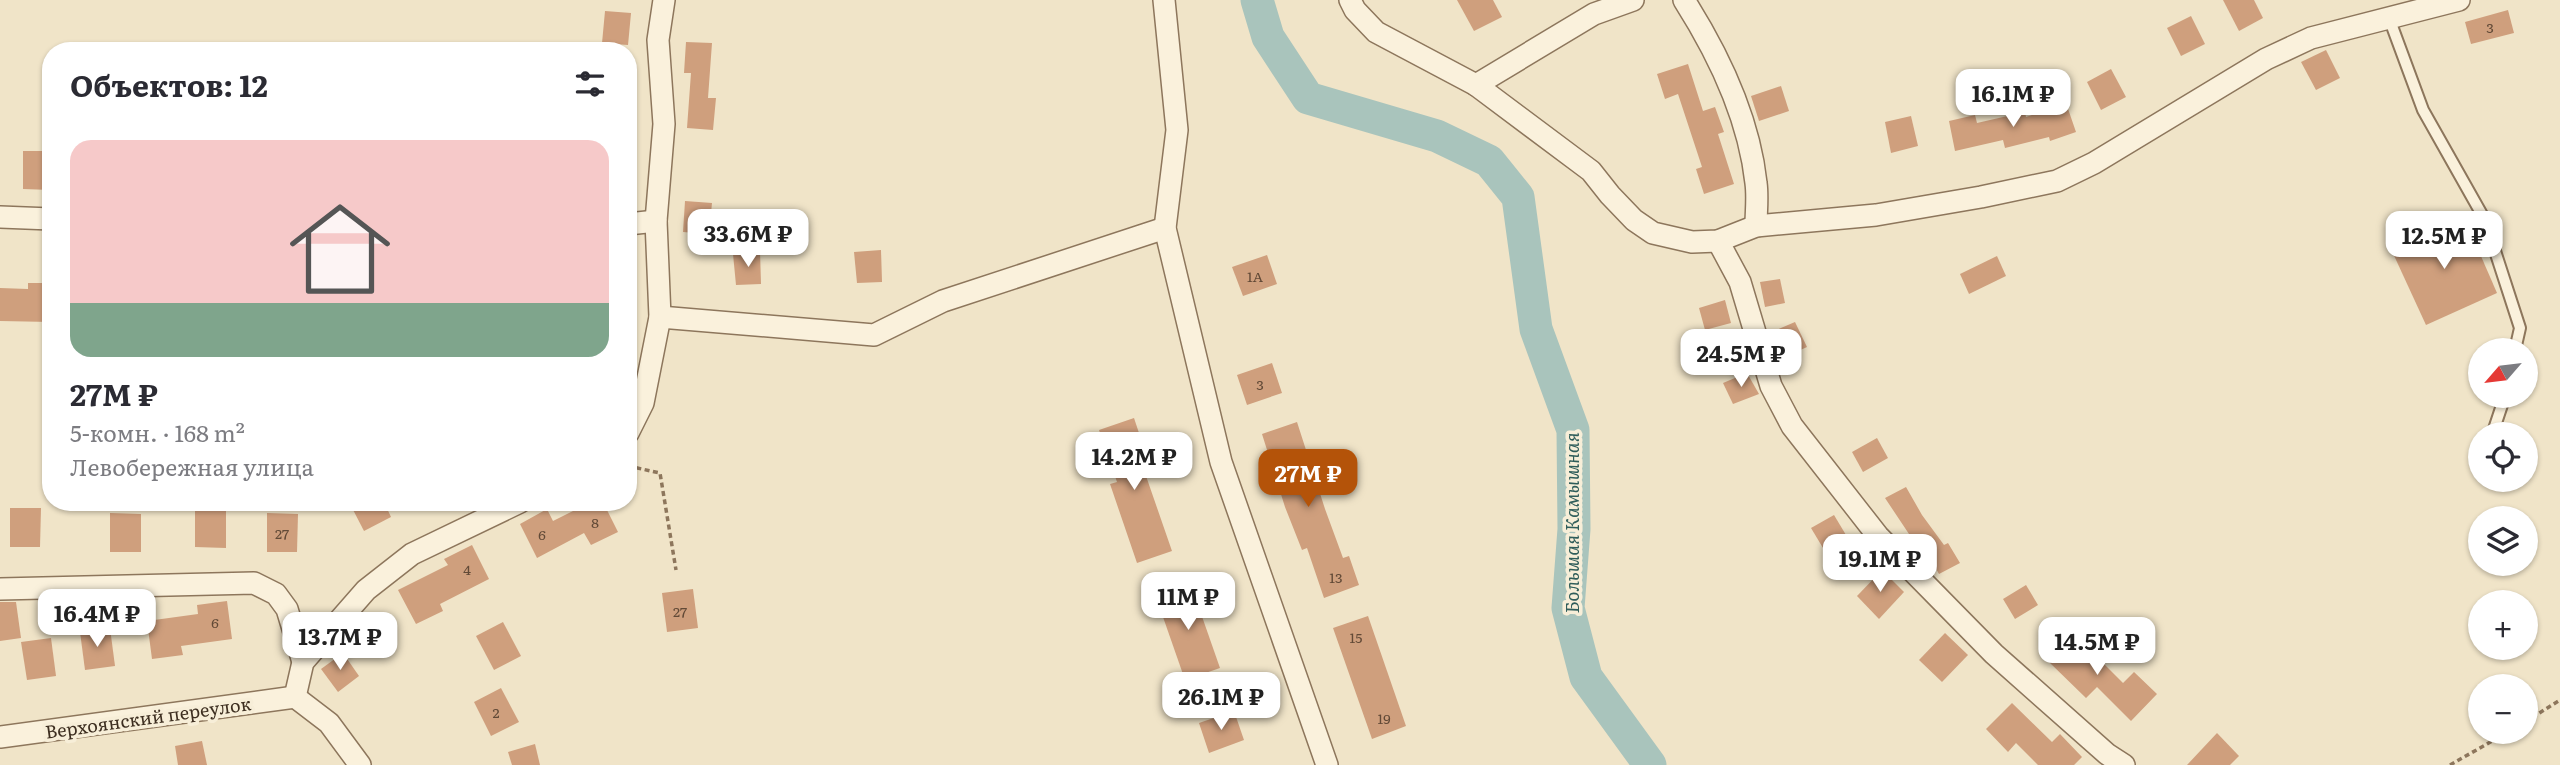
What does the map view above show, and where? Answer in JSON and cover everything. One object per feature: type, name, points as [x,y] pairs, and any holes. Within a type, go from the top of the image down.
[{"type":"street","points":[[637,415],[643,403],[660,317],[656,220],[664,124],[657,40],[664,0]]},
{"type":"street","points":[[1164,0],[1177,130],[1165,228],[1221,462],[1327,765]]},
{"type":"street","points":[[1350,0],[1355,10],[1376,33],[1476,85],[1591,171],[1634,220],[1653,233],[1692,242],[1718,241],[1756,226],[1876,215],[2057,181],[2094,163],[2266,59],[2311,38],[2459,0]]},
{"type":"street","points":[[1476,85],[1594,14],[1633,0]]},
{"type":"street","points":[[1684,0],[1712,45],[1746,131],[1756,184],[1756,226]]},
{"type":"street","points":[[0,217],[42,219]]},
{"type":"street","points":[[637,223],[656,220]]},
{"type":"street","points":[[660,317],[874,335],[943,300],[1165,228]]},
{"type":"street","points":[[1718,241],[1740,282],[1771,386],[1792,426],[1878,536],[1965,625],[2107,754],[2124,765]]},
{"type":"street","points":[[360,765],[329,723],[295,697],[303,662],[366,590],[412,554],[501,511]]},
{"type":"street","points":[[0,589],[254,583],[276,594],[287,610],[303,662]]},
{"type":"street","name":"Верхоянский переулок","points":[[0,737],[295,697]]},
{"type":"lane","points":[[2389,18],[2423,110],[2485,220],[2520,328],[2518,338]]},
{"type":"path","points":[[637,468],[660,473],[677,570]]},
{"type":"path","points":[[2538,714],[2560,701]]},
{"type":"path","points":[[2450,765],[2487,744]]},
{"type":"building","points":[[1457,0],[1493,0],[1502,17],[1474,31]]},
{"type":"building","points":[[2223,0],[2254,0],[2263,18],[2239,31]]},
{"type":"building","points":[[2508,10],[2514,33],[2471,44],[2465,22]]},
{"type":"building","points":[[605,11],[631,13],[628,42],[602,42]]},
{"type":"building","points":[[2191,16],[2205,44],[2181,56],[2167,28]]},
{"type":"building","points":[[686,42],[712,43],[708,98],[716,98],[713,130],[687,128],[691,73],[684,73]]},
{"type":"building","points":[[2326,50],[2340,78],[2316,90],[2301,62]]},
{"type":"building","points":[[1688,64],[1703,111],[1715,107],[1724,132],[1718,134],[1734,184],[1704,194],[1696,169],[1702,167],[1678,94],[1665,99],[1657,74]]},
{"type":"building","points":[[2111,69],[2126,97],[2101,110],[2087,82]]},
{"type":"building","points":[[1781,86],[1789,111],[1759,121],[1751,96]]},
{"type":"building","points":[[2066,103],[2076,132],[2050,141],[2049,137],[2005,148],[2003,140],[1955,151],[1949,121],[1975,115],[1977,123],[2025,112],[2026,117]]},
{"type":"building","points":[[1911,116],[1918,146],[1891,153],[1885,122]]},
{"type":"building","points":[[23,151],[42,151],[42,190],[23,189]]},
{"type":"building","points":[[685,201],[712,203],[709,234],[683,232]]},
{"type":"building","points":[[2464,217],[2497,293],[2426,325],[2391,249]]},
{"type":"building","points":[[881,250],[882,282],[857,283],[854,252]]},
{"type":"building","points":[[760,252],[761,284],[736,285],[733,254]]},
{"type":"building","points":[[1267,255],[1277,284],[1243,296],[1232,267]]},
{"type":"building","points":[[1997,256],[2006,276],[1969,294],[1960,274]]},
{"type":"building","points":[[1780,279],[1785,303],[1765,307],[1760,282]]},
{"type":"building","points":[[28,283],[42,283],[42,322],[0,321],[0,288],[28,289]]},
{"type":"building","points":[[1725,300],[1731,323],[1705,330],[1699,308]]},
{"type":"building","points":[[1795,322],[1807,347],[1785,357],[1774,331]]},
{"type":"building","points":[[1272,363],[1282,393],[1247,405],[1237,375]]},
{"type":"building","points":[[1747,373],[1759,394],[1733,404],[1723,383]]},
{"type":"building","points":[[1134,418],[1144,448],[1137,450],[1172,551],[1137,563],[1110,484],[1117,482],[1099,430]]},
{"type":"building","points":[[1297,422],[1343,558],[1349,556],[1359,585],[1324,598],[1307,548],[1302,550],[1285,507],[1262,434]]},
{"type":"building","points":[[1877,438],[1888,458],[1863,472],[1852,452]]},
{"type":"building","points":[[1906,487],[1922,515],[1944,545],[1948,543],[1960,563],[1939,574],[1922,543],[1917,546],[1885,498]]},
{"type":"building","points":[[10,508],[41,508],[40,547],[10,547]]},
{"type":"building","points":[[195,511],[226,511],[226,548],[195,547]]},
{"type":"building","points":[[354,511],[388,511],[391,517],[364,531]]},
{"type":"building","points":[[543,511],[548,511],[553,521],[573,511],[608,511],[618,532],[591,545],[584,533],[537,558],[520,524]]},
{"type":"building","points":[[110,513],[141,514],[141,552],[110,552]]},
{"type":"building","points":[[267,513],[298,514],[297,552],[267,552]]},
{"type":"building","points":[[1834,515],[1846,535],[1823,548],[1811,528]]},
{"type":"building","points":[[472,545],[489,579],[440,604],[443,611],[416,624],[398,590],[448,565],[444,559]]},
{"type":"building","points":[[1882,570],[1904,592],[1879,619],[1857,596]]},
{"type":"building","points":[[1191,585],[1220,668],[1185,680],[1156,597]]},
{"type":"building","points":[[2026,585],[2038,605],[2015,619],[2003,599]]},
{"type":"building","points":[[693,589],[698,628],[667,632],[662,593]]},
{"type":"building","points":[[227,601],[232,639],[181,646],[183,655],[152,659],[147,621],[198,614],[197,605]]},
{"type":"building","points":[[0,602],[16,602],[21,638],[0,641]]},
{"type":"building","points":[[1368,616],[1406,726],[1372,739],[1333,628]]},
{"type":"building","points":[[503,622],[521,656],[494,670],[476,636]]},
{"type":"building","points":[[110,628],[115,666],[85,670],[80,632]]},
{"type":"building","points":[[2063,632],[2079,660],[2089,649],[2123,683],[2134,672],[2157,694],[2131,721],[2097,687],[2086,698],[2049,662],[2039,645]]},
{"type":"building","points":[[1945,633],[1968,655],[1942,682],[1919,660]]},
{"type":"building","points":[[51,638],[56,676],[27,680],[21,642]]},
{"type":"building","points":[[343,653],[359,676],[338,692],[321,669]]},
{"type":"building","points":[[501,688],[519,722],[491,736],[474,702]]},
{"type":"building","points":[[2012,703],[2052,742],[2060,734],[2082,757],[2074,765],[2038,765],[2016,743],[2008,752],[1986,729]]},
{"type":"building","points":[[1234,711],[1244,740],[1209,753],[1199,723]]},
{"type":"building","points":[[2217,733],[2239,756],[2230,765],[2187,765]]},
{"type":"building","points":[[202,741],[207,765],[178,765],[175,746]]},
{"type":"building","points":[[535,744],[540,765],[512,765],[508,752]]},
{"type":"waterway","name":"Большая Камышная","points":[[1257,0],[1268,37],[1308,98],[1437,136],[1489,161],[1518,197],[1536,329],[1573,430],[1574,529],[1568,608],[1586,677],[1650,765]]}]
